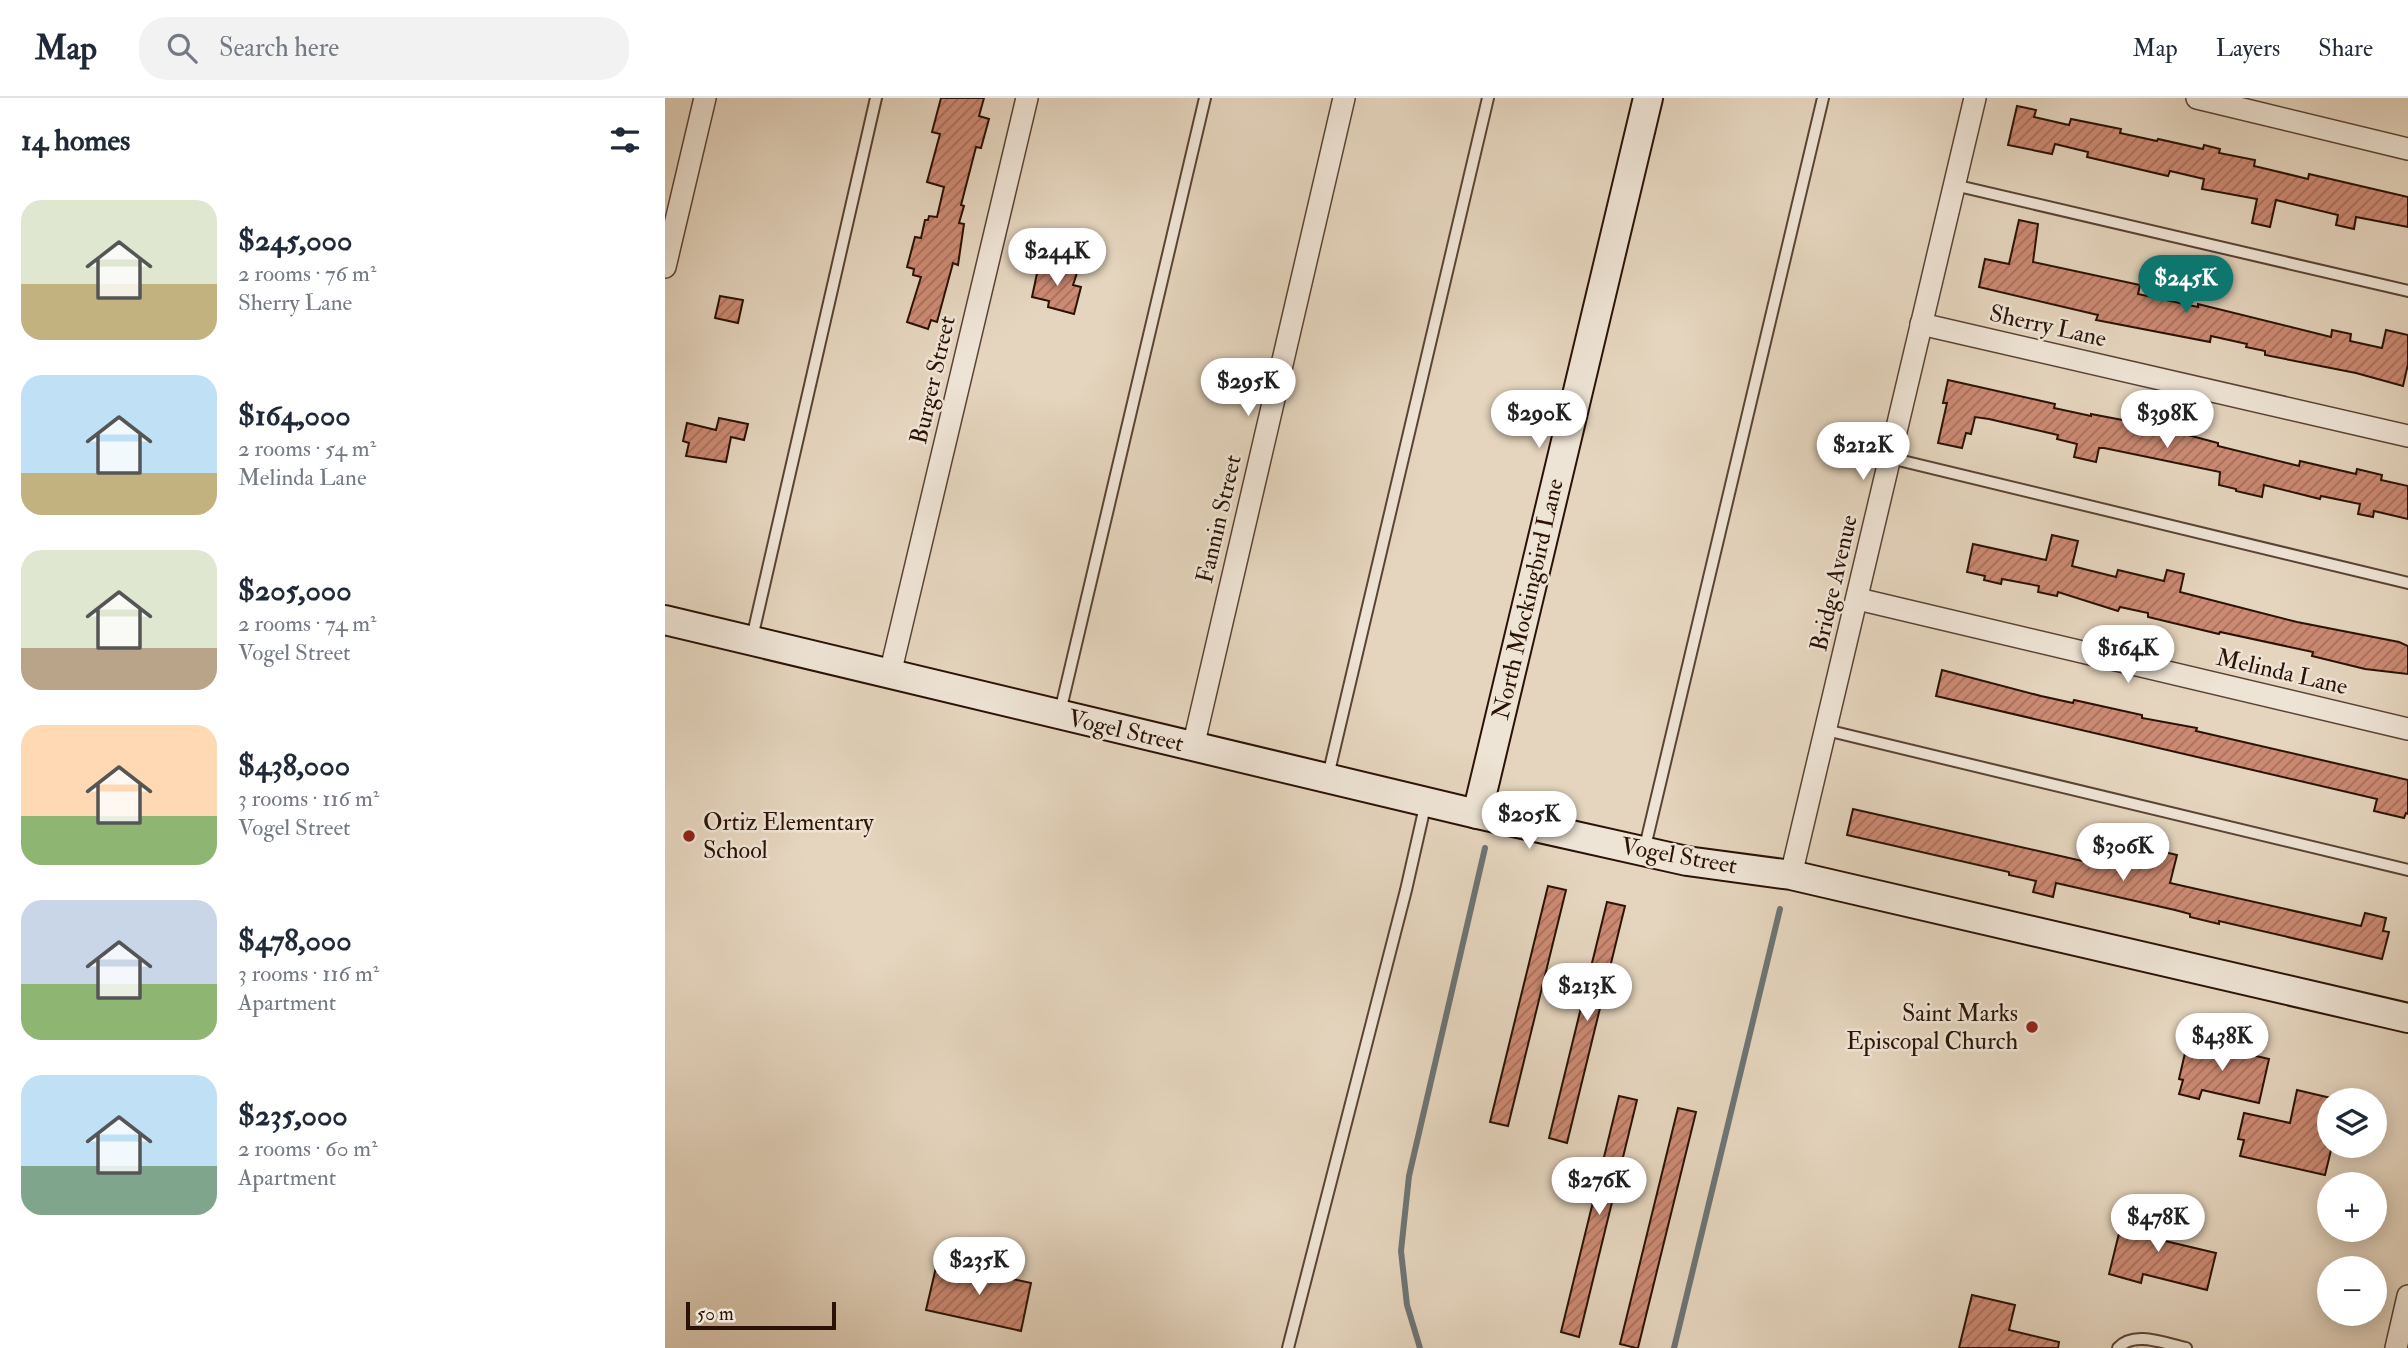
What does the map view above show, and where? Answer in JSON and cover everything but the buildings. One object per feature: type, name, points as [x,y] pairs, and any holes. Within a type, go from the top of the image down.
[{"type":"street","points":[[665,267],[705,98]]},
{"type":"street","name":"Burger Street","points":[[890,674],[1027,98]]},
{"type":"street","name":"Fannin Street","points":[[1193,747],[1344,98]]},
{"type":"street","name":"North Mockingbird Lane","points":[[1477,814],[1648,98]]},
{"type":"street","name":"Bridge Avenue","points":[[1791,875],[1975,98]]},
{"type":"street","points":[[2197,98],[2408,149]]},
{"type":"street","name":"Sherry Lane","points":[[1921,324],[2408,436]]},
{"type":"street","name":"Melinda Lane","points":[[1858,599],[2408,729]]},
{"type":"street","name":"Vogel Street","points":[[665,620],[1477,814],[1687,861],[1791,875],[2408,1018]]},
{"type":"street","points":[[2396,1348],[2408,1296]]},
{"type":"lane","points":[[751,641],[876,98]]},
{"type":"lane","points":[[1059,715],[1205,98]]},
{"type":"lane","points":[[1328,779],[1488,98]]},
{"type":"lane","points":[[1644,851],[1823,98]]},
{"type":"lane","points":[[1954,186],[2408,291]]},
{"type":"lane","points":[[1890,458],[2408,583]]},
{"type":"lane","points":[[1826,730],[2408,870]]},
{"type":"lane","points":[[1288,1348],[1406,890],[1426,802]]},
{"type":"lane","points":[[2118,1348],[2124,1341],[2141,1338],[2186,1348]]},
{"type":"waterway","points":[[1420,1348],[1407,1305],[1401,1251],[1409,1176],[1485,848]]},
{"type":"waterway","points":[[1674,1348],[1780,909]]},
{"type":"place","name":"Ortiz Elementary School","points":[[689,836]]},
{"type":"place","name":"Saint Marks Episcopal Church","points":[[2032,1027]]}]
